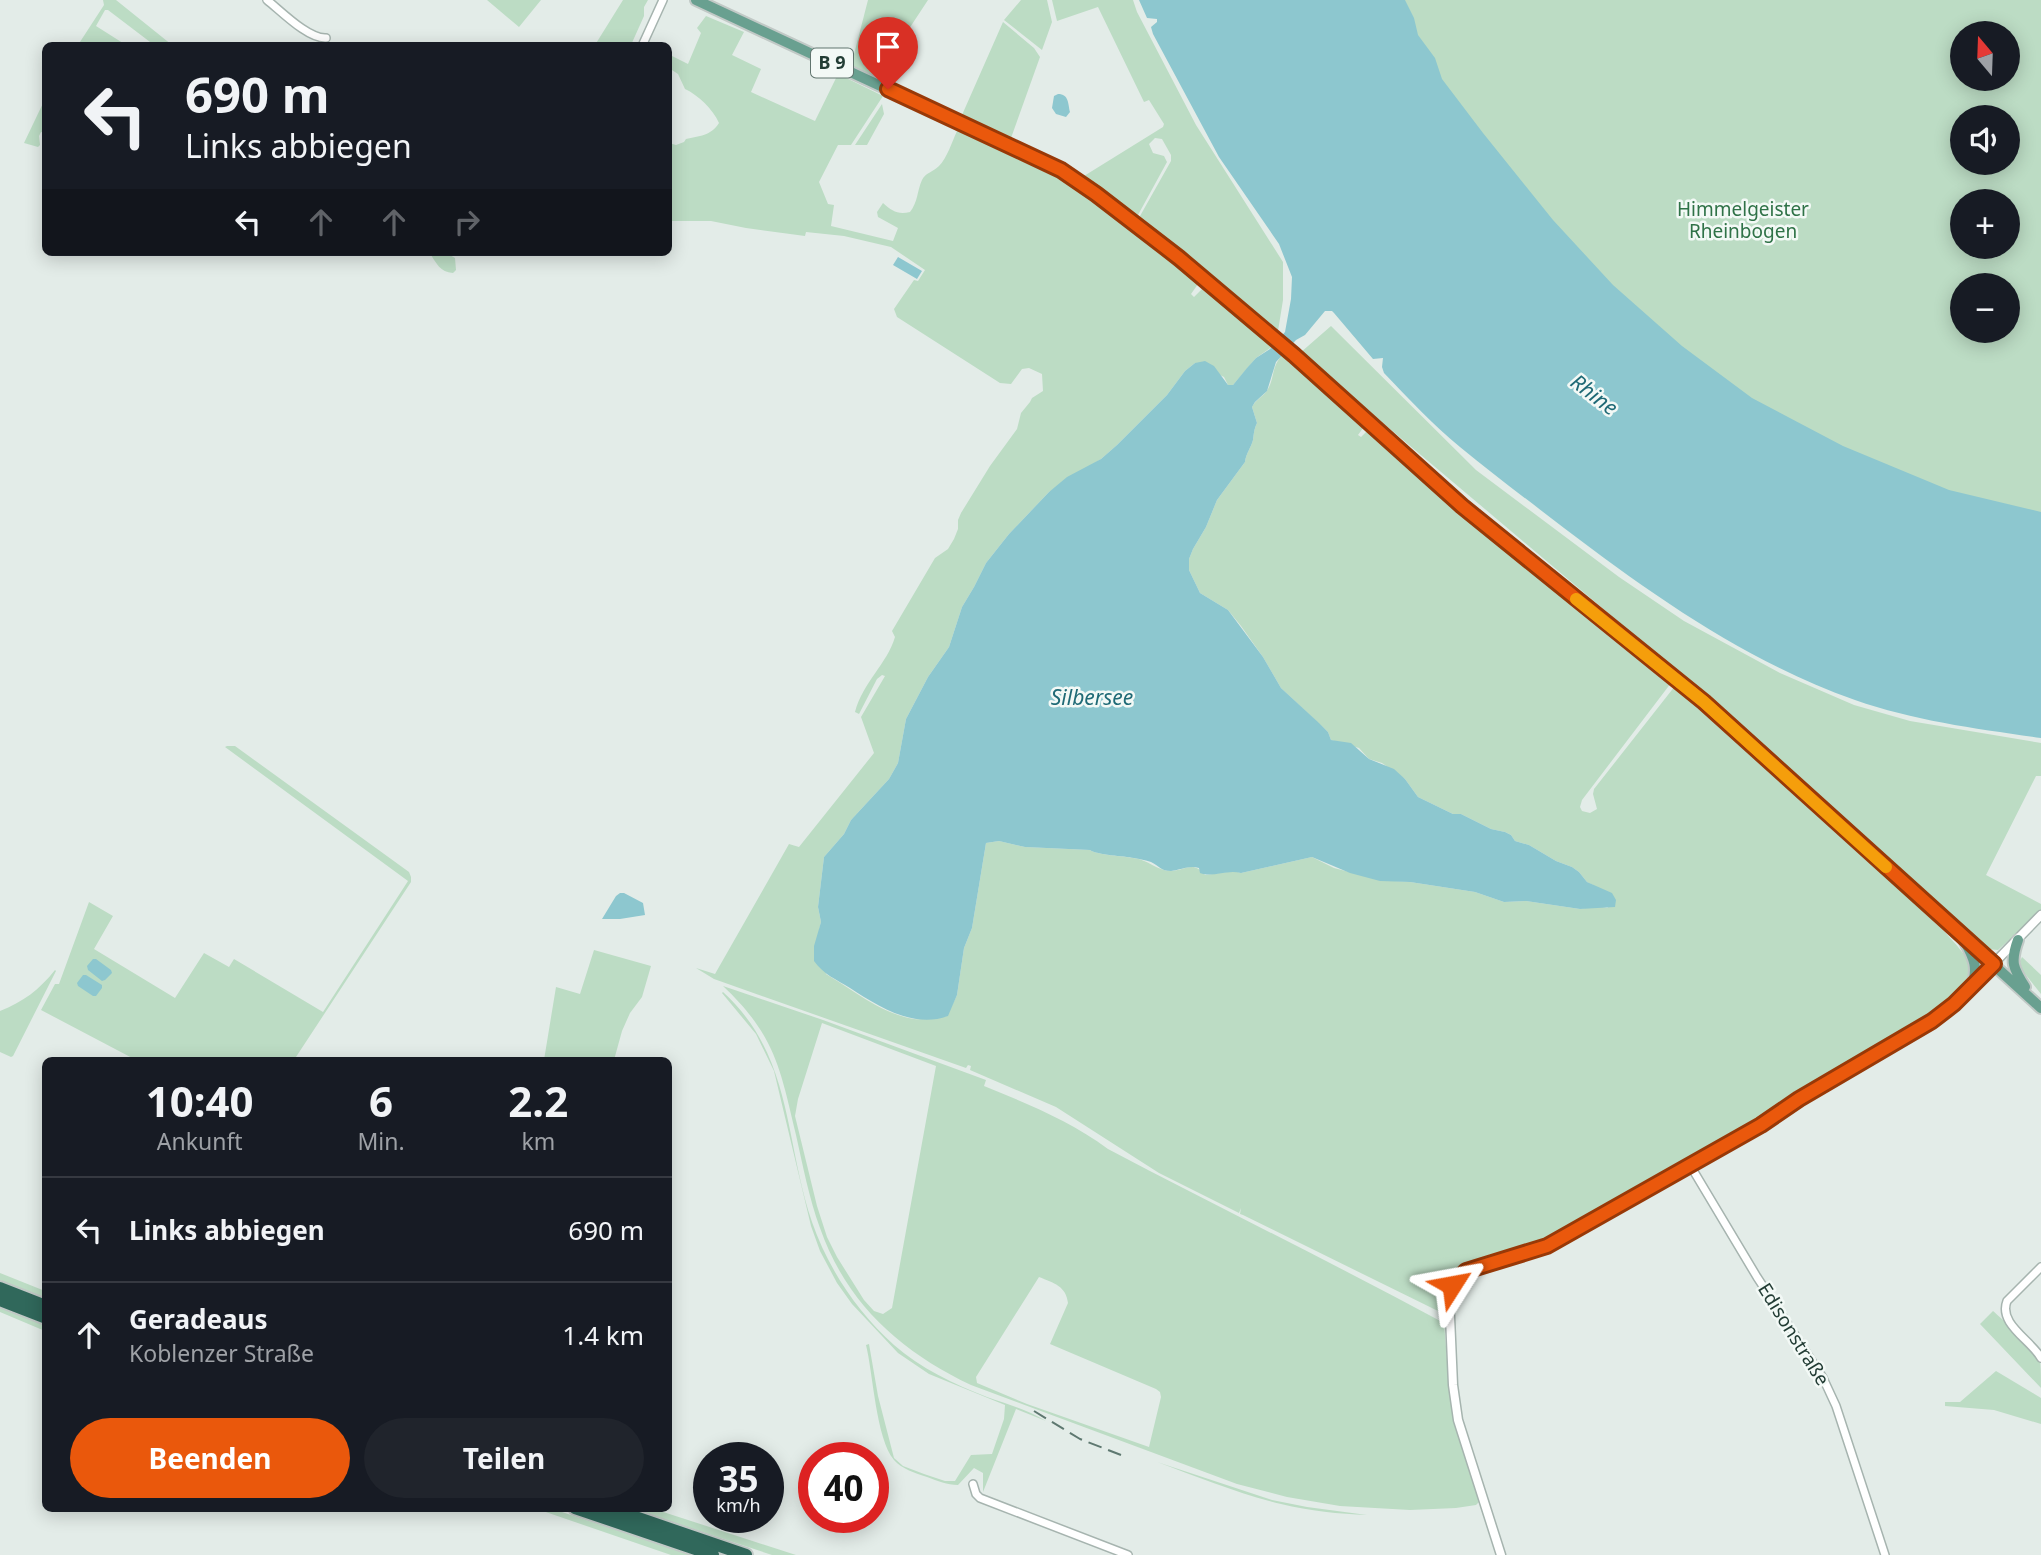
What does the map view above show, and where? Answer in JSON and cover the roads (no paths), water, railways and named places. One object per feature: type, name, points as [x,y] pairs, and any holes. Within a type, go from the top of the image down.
[{"type":"highway","points":[[0,1288],[42,1304]]},
{"type":"highway","points":[[0,1300],[42,1316]]},
{"type":"highway","points":[[587,1512],[713,1555]]},
{"type":"highway","points":[[621,1512],[746,1555]]},
{"type":"main road","name":"B 9","points":[[696,0],[1014,147],[1078,181],[1179,258],[1267,331],[1462,506],[1704,702],[2041,1008]]},
{"type":"main road","points":[[1961,933],[1976,965],[1970,987]]},
{"type":"main road","points":[[2018,940],[2013,965],[2031,999]]},
{"type":"street","points":[[267,0],[312,35],[326,38]]},
{"type":"street","points":[[644,42],[663,0]]},
{"type":"street","points":[[1501,1555],[1455,1403],[1448,1299],[1452,1285],[1466,1271],[1547,1246],[1761,1125],[1799,1099],[1932,1021],[1947,1010],[2041,915]]},
{"type":"street","name":"Edisonstraße","points":[[1690,1165],[1757,1277],[1823,1378],[1836,1406],[1885,1555]]},
{"type":"street","points":[[2041,1266],[2007,1301],[2005,1312],[2011,1324],[2031,1343],[2041,1358]]},
{"type":"street","points":[[973,1484],[979,1498],[1128,1555]]},
{"type":"water","points":[[1139,0],[1405,0],[1414,18],[1418,35],[1435,58],[1442,79],[1483,133],[1553,220],[1613,285],[1682,346],[1752,398],[1843,446],[1949,490],[2041,512],[2041,738],[1970,728],[1878,707],[1815,684],[1739,647],[1598,554],[1460,447],[1384,373],[1383,358],[1373,359],[1332,311],[1325,311],[1305,335],[1296,340],[1276,362],[1267,391],[1252,407],[1257,423],[1245,462],[1217,500],[1189,559],[1189,570],[1200,593],[1228,610],[1263,657],[1281,688],[1328,732],[1331,740],[1351,743],[1369,759],[1394,769],[1418,797],[1453,814],[1461,814],[1491,829],[1505,832],[1515,841],[1529,845],[1572,867],[1587,882],[1612,893],[1616,900],[1615,907],[1580,909],[1526,901],[1504,902],[1475,892],[1410,882],[1380,881],[1350,873],[1312,857],[1241,873],[1210,875],[1200,873],[1199,868],[1195,867],[1168,871],[1151,862],[1090,850],[1025,847],[999,841],[986,843],[972,928],[964,948],[957,995],[948,1016],[922,1020],[896,1014],[826,973],[814,961],[814,946],[821,922],[818,907],[824,857],[844,834],[851,820],[889,779],[898,763],[906,719],[928,677],[949,647],[962,607],[986,563],[1049,492],[1067,477],[1101,459],[1117,445],[1195,363],[1205,361],[1214,366],[1228,385],[1233,385],[1256,358],[1270,349],[1285,332],[1292,277],[1279,244],[1219,157],[1153,34],[1151,27],[1157,19],[1147,18]]},
{"type":"water","points":[[1058,94],[1067,100],[1070,112],[1066,117],[1056,114],[1052,108],[1054,96]]},
{"type":"water","points":[[898,257],[922,271],[917,279],[893,265]]},
{"type":"water","points":[[620,893],[643,903],[645,915],[602,919]]},
{"type":"water","points":[[93,959],[111,970],[112,973],[105,980],[102,981],[88,970],[87,966]]},
{"type":"water","points":[[83,975],[102,985],[96,996],[78,986],[77,983]]},
{"type":"railway","points":[[1034,1411],[1080,1439],[1121,1455]]},
{"type":"park label","name":"Himmelgeister Rheinbogen","points":[[1743,220]]},
{"type":"water label","name":"Rhine","points":[[1594,395]]},
{"type":"water label","name":"Silbersee","points":[[1092,698]]}]
